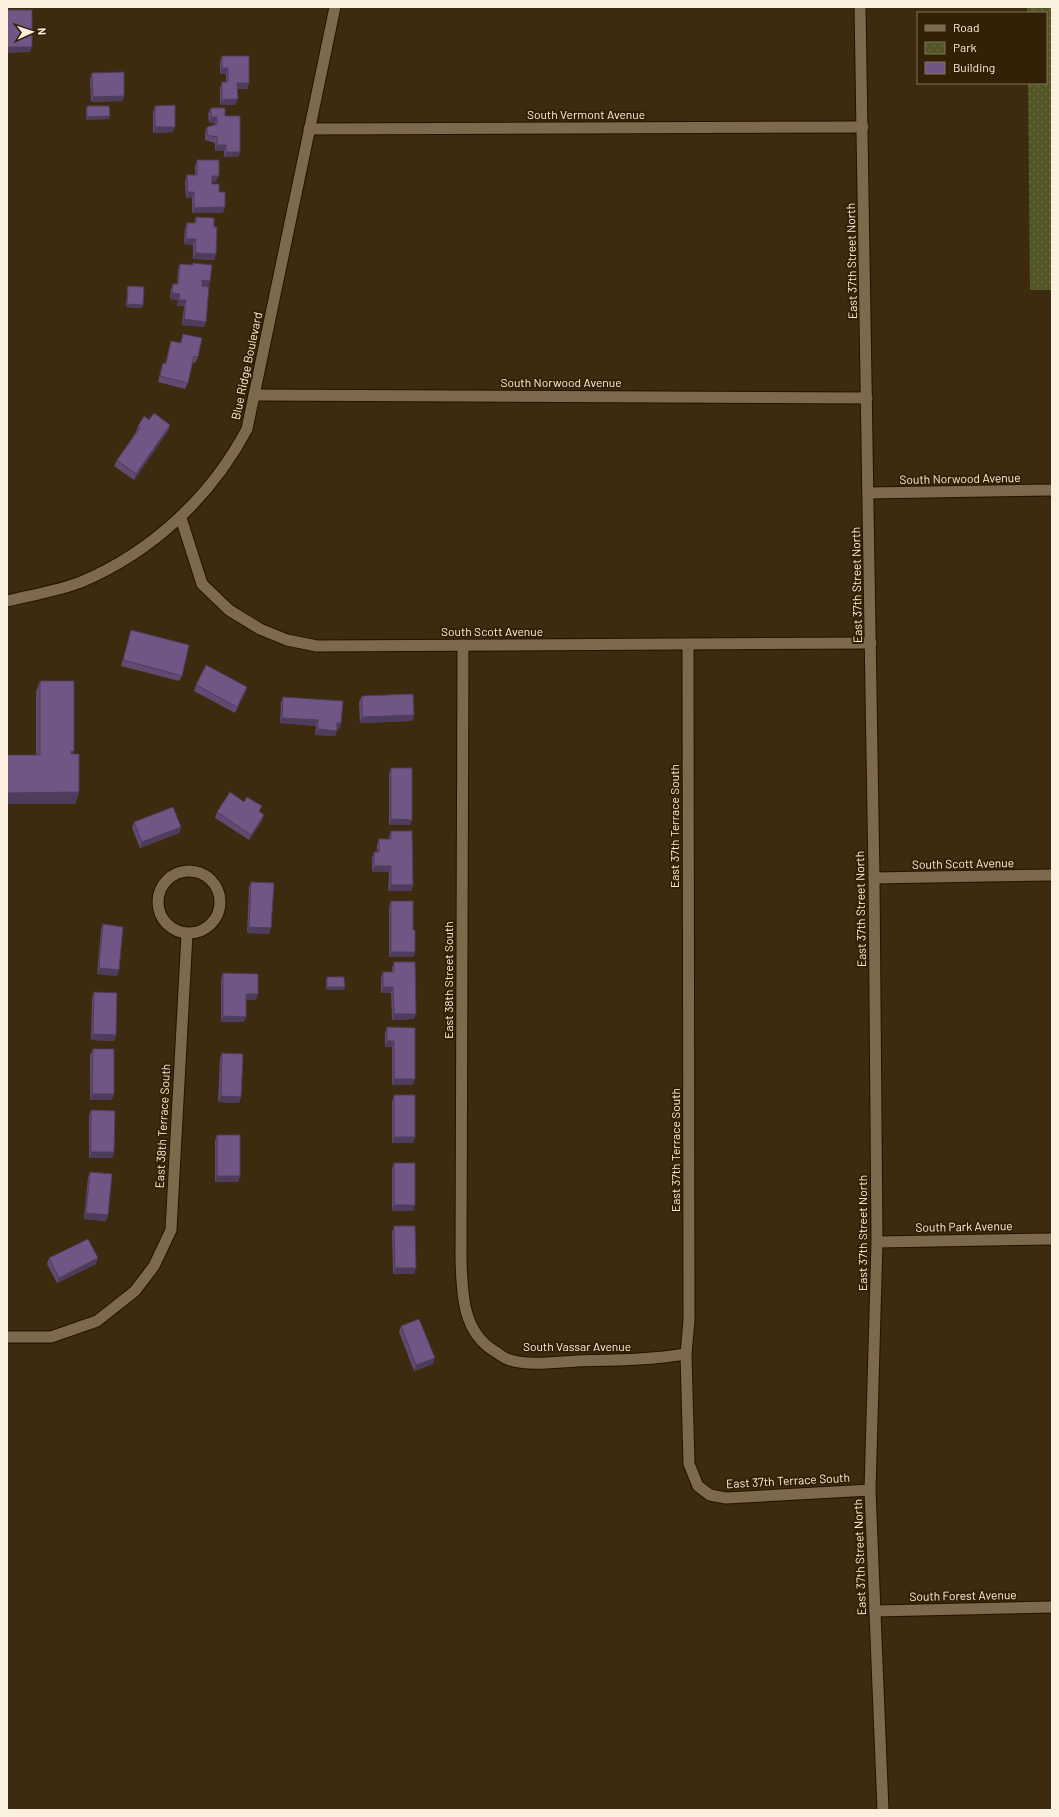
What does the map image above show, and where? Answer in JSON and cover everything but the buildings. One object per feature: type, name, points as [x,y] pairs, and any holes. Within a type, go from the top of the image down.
[{"type":"street","name":"Blue Ridge Boulevard","points":[[7,601],[80,582],[130,557],[181,518],[214,482],[239,445],[247,429],[334,7]]},
{"type":"street","name":"East 37th Street North","points":[[860,7],[874,878],[877,1242],[866,1490],[875,1611],[883,1810]]},
{"type":"street","name":"South Vermont Avenue","points":[[310,129],[863,126]]},
{"type":"street","name":"South Norwood Avenue","points":[[254,396],[866,398]]},
{"type":"street","name":"South Norwood Avenue","points":[[868,493],[1052,490]]},
{"type":"street","name":"South Scott Avenue","points":[[181,518],[202,584],[229,610],[260,629],[288,640],[317,646],[870,643]]},
{"type":"street","name":"East 37th Terrace South","points":[[688,644],[689,1320],[686,1354],[689,1464],[698,1486],[710,1495],[726,1498],[866,1490]]},
{"type":"street","name":"East 38th Street South","points":[[463,645],[461,1258],[462,1286],[466,1314]]},
{"type":"street","points":[[190,871],[202,874],[212,882],[218,892],[220,904],[217,916],[210,926],[199,932],[187,934],[175,931],[165,923],[159,913],[157,900],[160,889],[168,879],[178,872],[190,871]]},
{"type":"street","name":"South Scott Avenue","points":[[874,878],[1052,875]]},
{"type":"street","name":"East 38th Terrace South","points":[[7,1337],[51,1337],[97,1321],[135,1292],[154,1266],[171,1230],[187,934]]},
{"type":"street","name":"South Park Avenue","points":[[877,1242],[1052,1239]]},
{"type":"street","name":"South Vassar Avenue","points":[[466,1314],[475,1333],[490,1349],[509,1360],[530,1362],[650,1359],[686,1354]]},
{"type":"street","name":"South Forest Avenue","points":[[875,1611],[1052,1607]]},
{"type":"green space","points":[[1027,7],[1052,7],[1052,290],[1030,290],[1028,84],[1047,84],[1047,12],[1027,12]]}]
